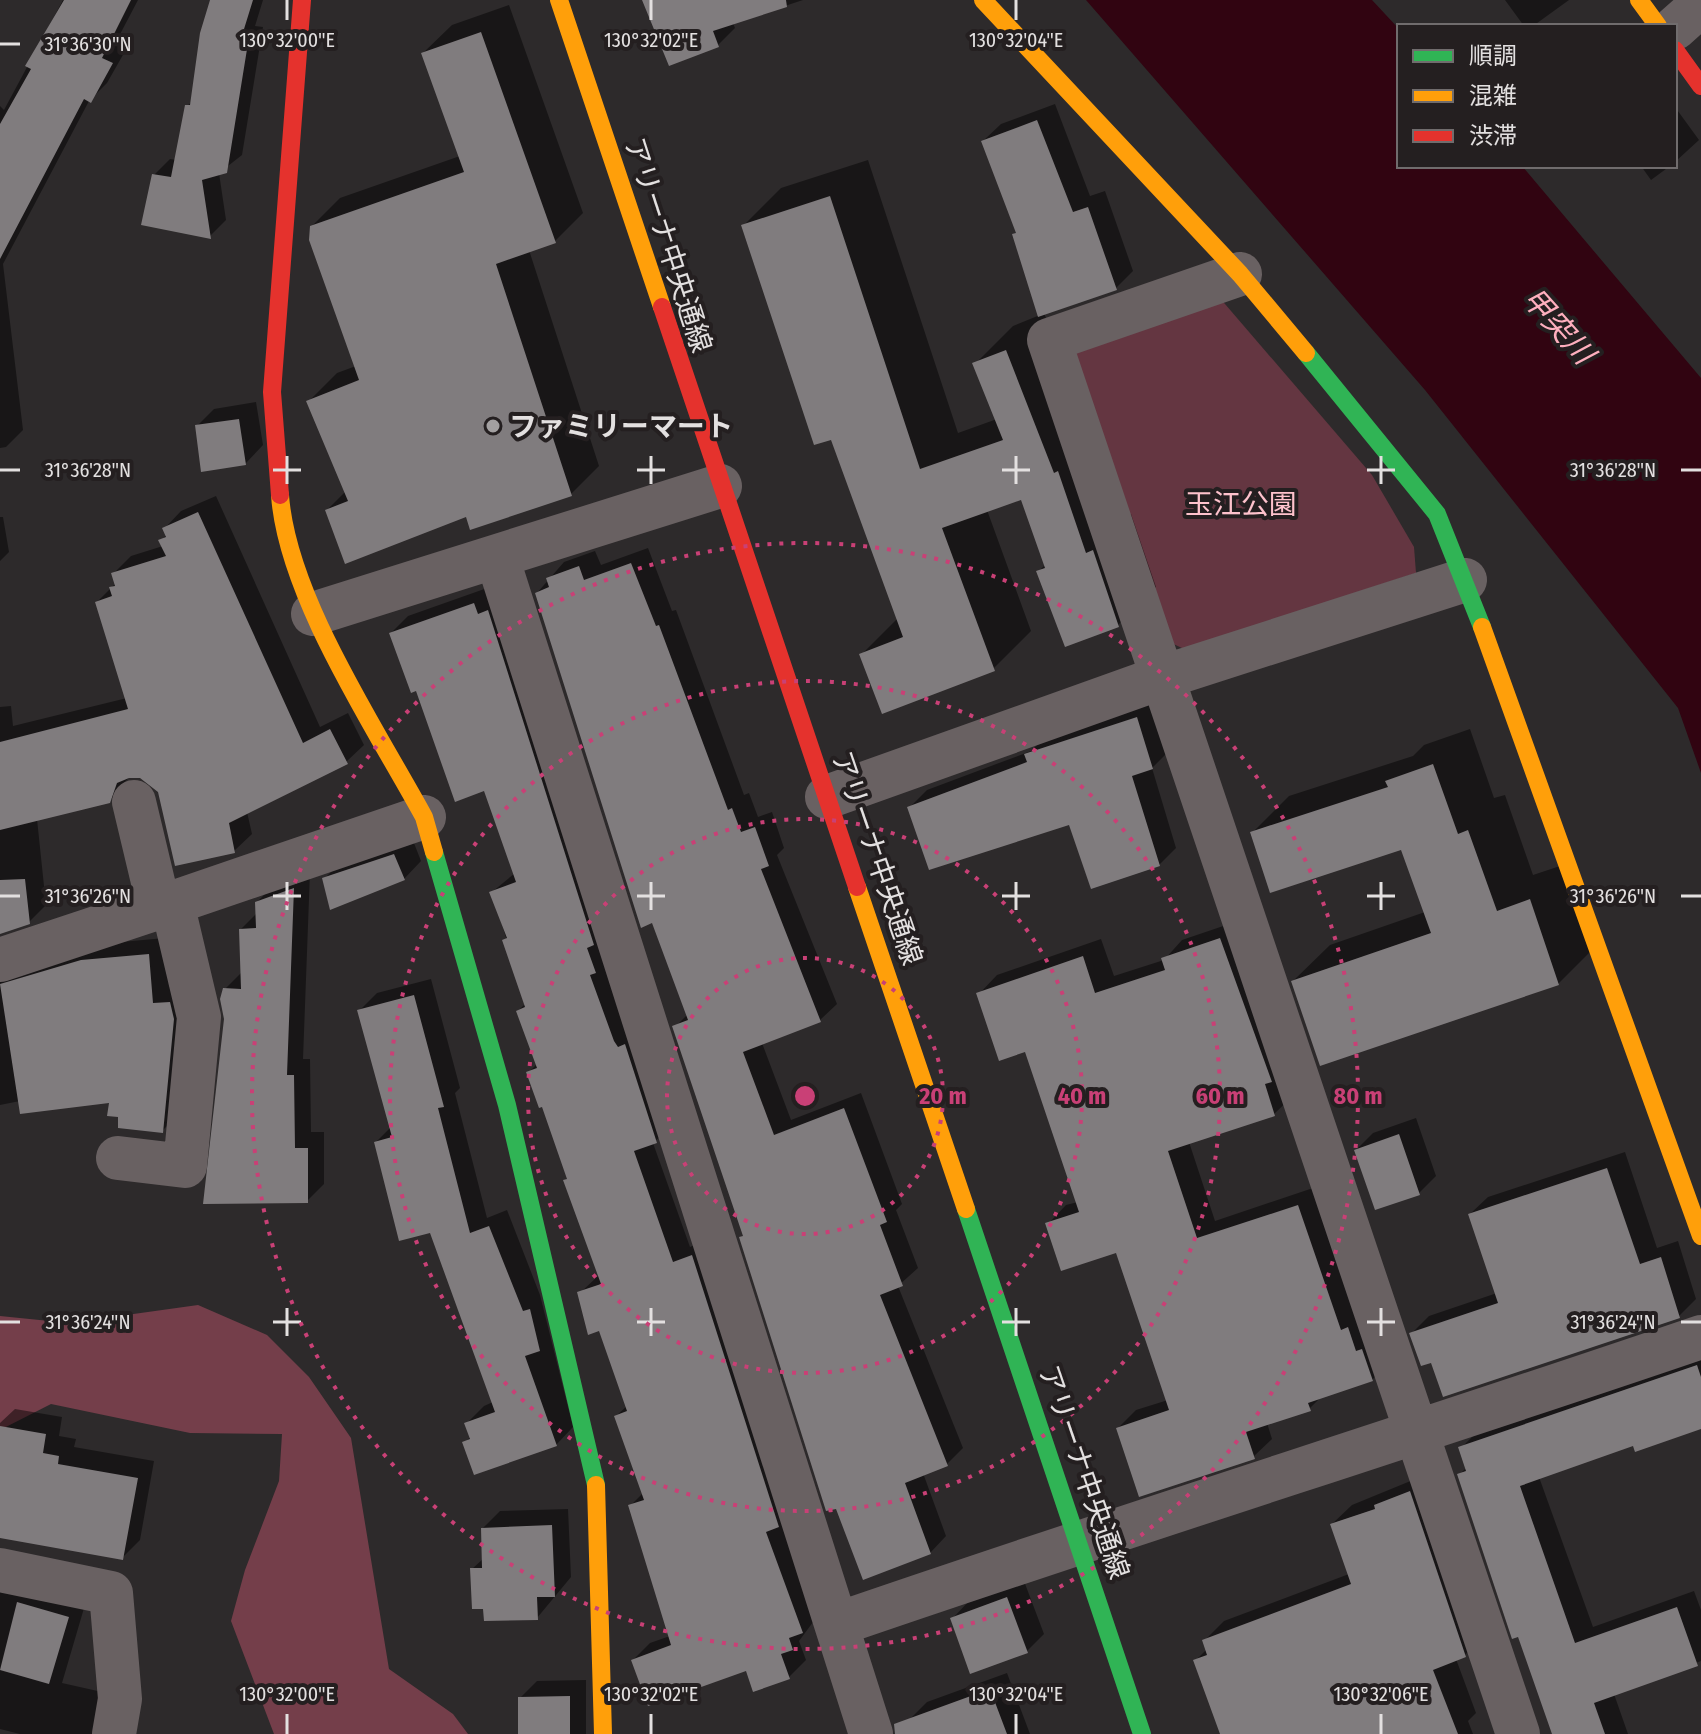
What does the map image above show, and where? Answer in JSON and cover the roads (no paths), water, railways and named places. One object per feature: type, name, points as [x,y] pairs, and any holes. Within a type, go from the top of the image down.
[{"type":"main road","points":[[302,0],[272,392],[281,514],[313,614],[424,817],[507,1105],[596,1478],[603,1734]]},
{"type":"main road","name":"アリーナ中央通線","points":[[559,0],[1142,1734]]},
{"type":"main road","points":[[983,0],[1240,274],[1437,514],[1465,580],[1701,1236]]},
{"type":"main road","points":[[1639,0],[1657,24]]},
{"type":"main road","points":[[1677,53],[1701,86]]},
{"type":"street","points":[[1677,26],[1701,5]]},
{"type":"street","points":[[1240,274],[1049,340],[1518,1734]]},
{"type":"street","points":[[313,614],[720,486]]},
{"type":"street","points":[[497,557],[871,1734]]},
{"type":"street","points":[[827,797],[1163,677],[1465,580]]},
{"type":"street","points":[[118,1158],[185,1166],[199,1017],[134,802]]},
{"type":"street","points":[[0,960],[424,817]]},
{"type":"street","points":[[838,1624],[1078,1541],[1416,1435],[1701,1337]]},
{"type":"street","points":[[0,1570],[111,1593],[120,1699],[114,1734]]},
{"type":"water","name":"甲突川","points":[[1086,0],[1372,0],[1397,27],[1397,168],[1524,168],[1701,378],[1701,773],[1678,708],[1425,390]]},
{"type":"place","name":"ファミリーマート","points":[[493,426]]},
{"type":"park label","name":"玉江公園","points":[[1241,504]]}]
